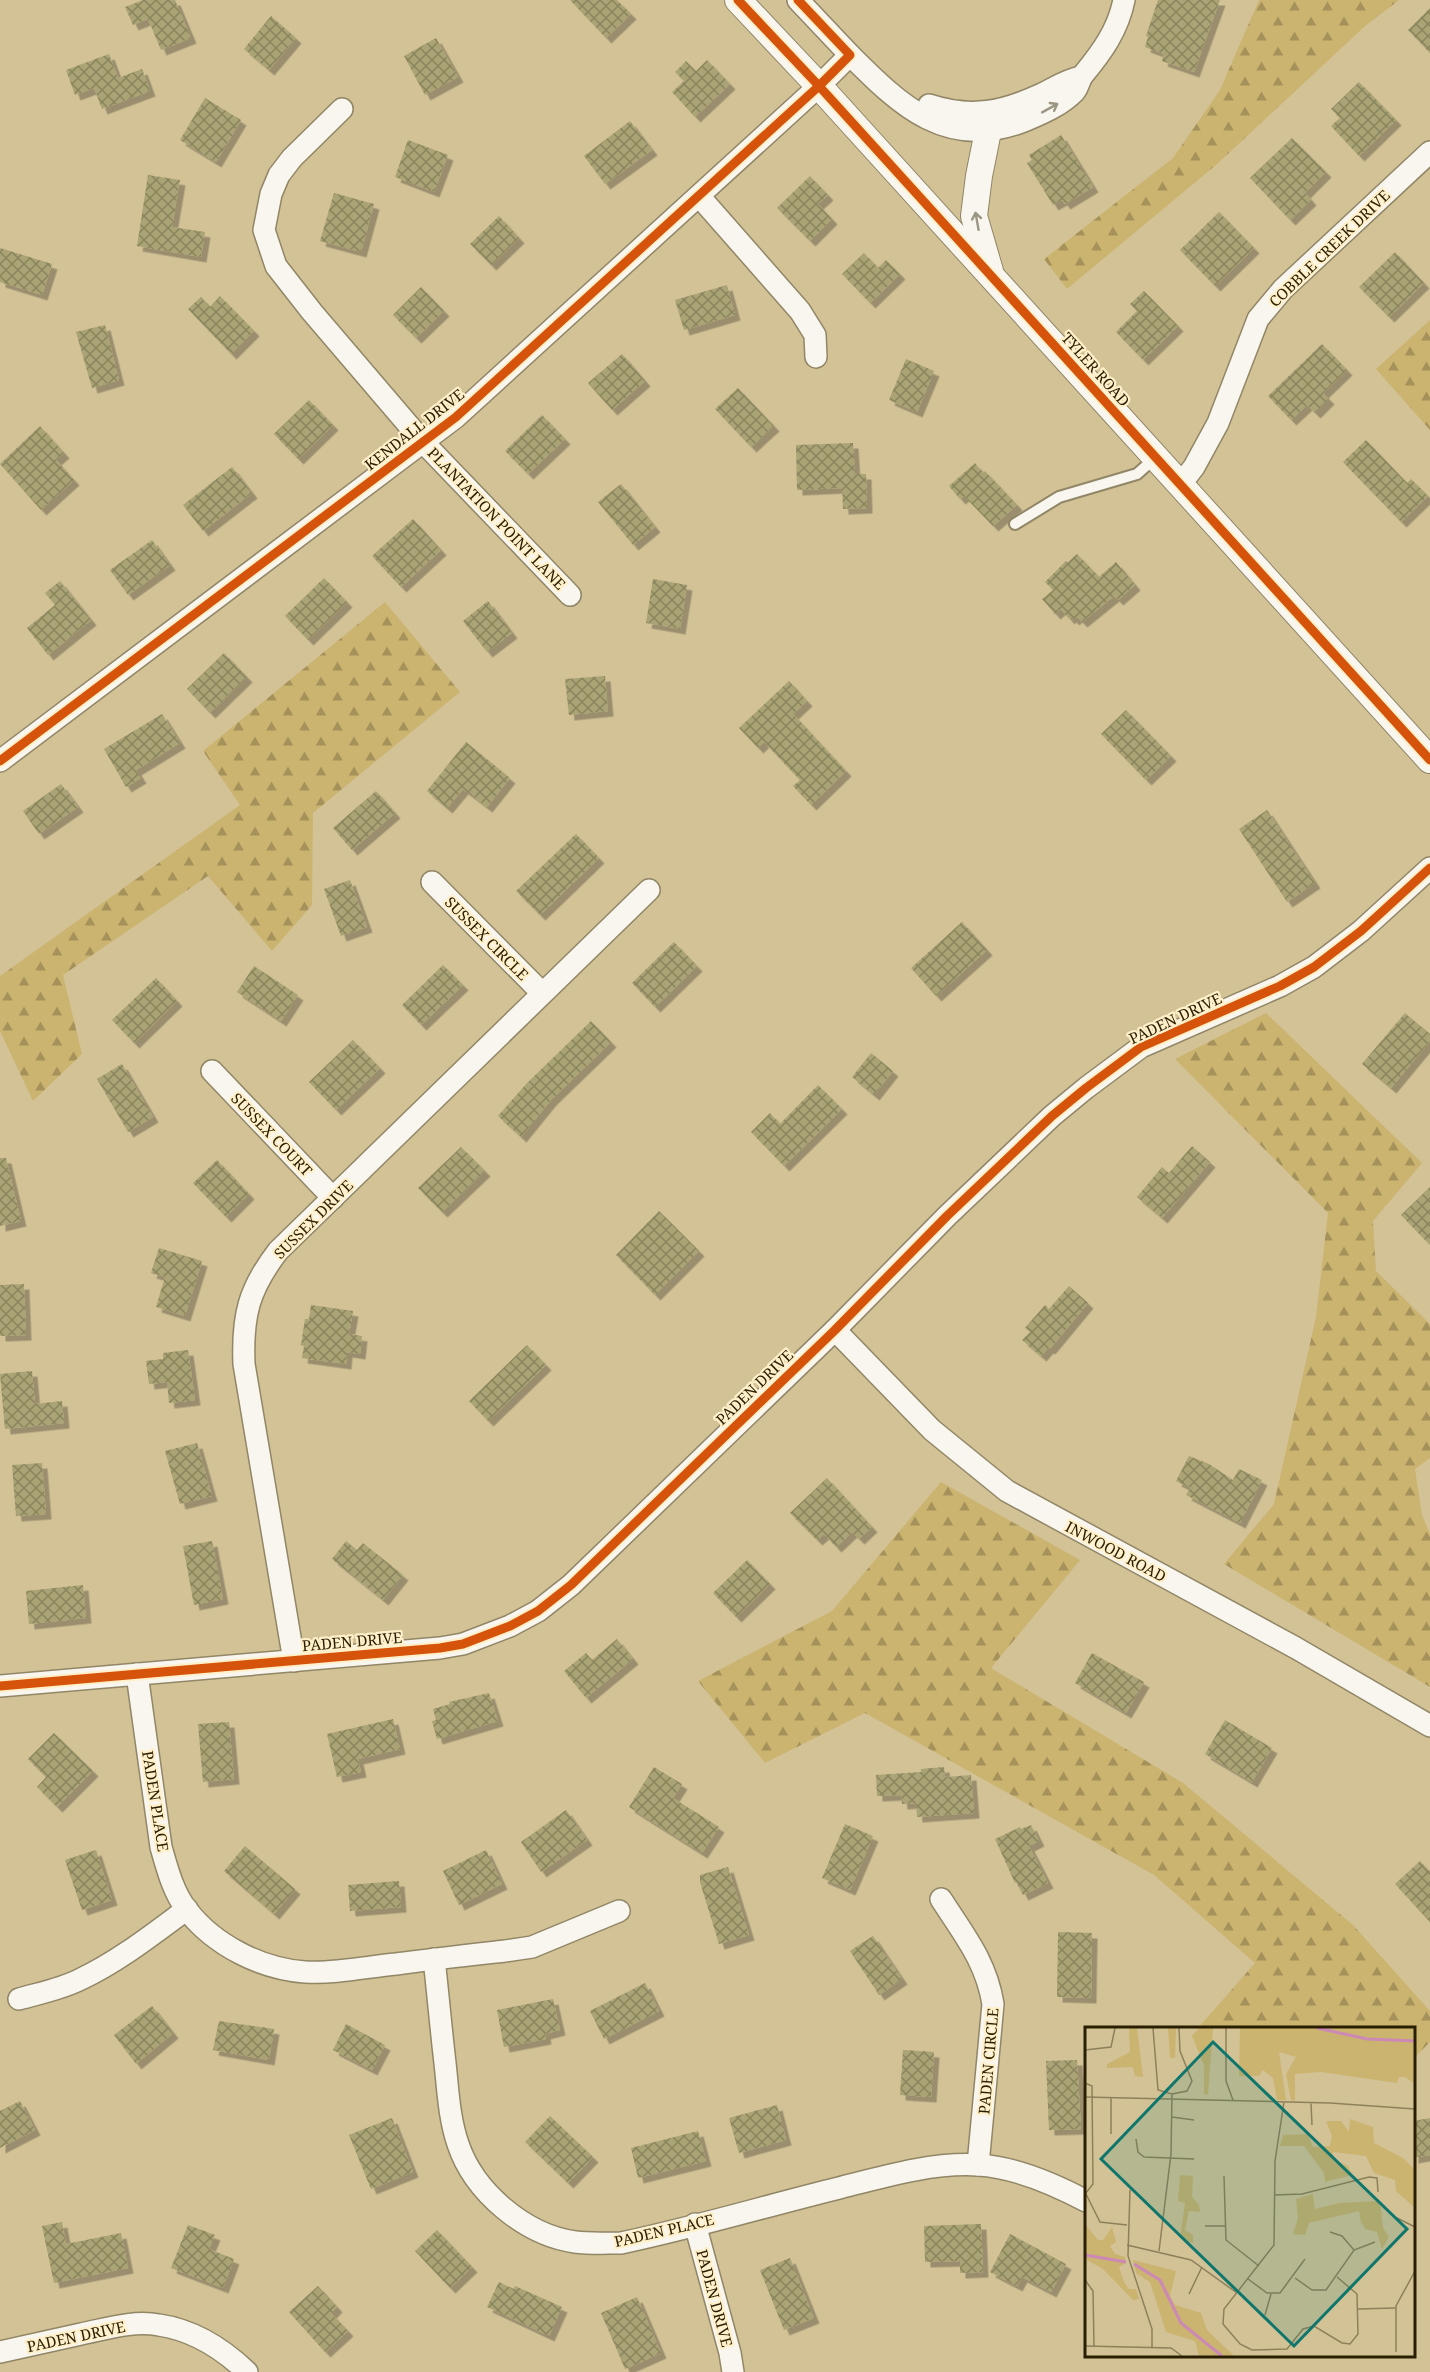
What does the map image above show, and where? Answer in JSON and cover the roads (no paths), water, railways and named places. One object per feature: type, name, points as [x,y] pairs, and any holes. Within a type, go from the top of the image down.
[{"type":"street","name":"TYLER ROAD","points":[[738,0],[819,86],[1430,759]]},
{"type":"street","points":[[798,0],[886,91],[914,112],[937,123],[961,129],[988,131],[1008,127],[1056,105],[1076,90],[1081,77],[1109,42],[1124,0]]},
{"type":"street","name":"KENDALL DRIVE","points":[[0,761],[456,417],[819,86],[850,55]]},
{"type":"street","points":[[886,91],[952,112],[971,113],[1005,109],[1068,80],[1081,77]]},
{"type":"street","name":"PLANTATION POINT LANE","points":[[342,109],[279,175],[271,194],[264,230],[276,266],[312,312],[423,442],[570,595]]},
{"type":"street","points":[[988,131],[974,216],[992,277]]},
{"type":"street","name":"COBBLE CREEK DRIVE","points":[[1180,484],[1194,467],[1218,423],[1258,319],[1283,289],[1430,152]]},
{"type":"street","points":[[699,196],[800,311],[815,334],[816,357]]},
{"type":"street","name":"PADEN DRIVE","points":[[0,1686],[440,1648],[463,1644],[510,1626],[538,1611],[571,1585],[1052,1116],[1141,1047],[1280,986],[1314,967],[1361,931],[1430,868]]},
{"type":"street","name":"SUSSEX CIRCLE","points":[[432,882],[542,993]]},
{"type":"street","name":"SUSSEX DRIVE","points":[[294,1661],[244,1364],[243,1336],[246,1309],[253,1288],[264,1269],[279,1251],[649,890]]},
{"type":"street","name":"SUSSEX COURT","points":[[212,1071],[333,1198]]},
{"type":"street","name":"INWOOD ROAD","points":[[835,1330],[932,1430],[1008,1491],[1296,1648],[1430,1726]]},
{"type":"street","name":"PADEN PLACE","points":[[137,1674],[161,1847],[176,1891],[187,1909],[201,1924],[225,1944],[250,1959],[289,1971],[336,1971],[532,1947],[619,1911]]},
{"type":"street","name":"PADEN CIRCLE","points":[[941,1899],[983,1964],[993,2004],[978,2165]]},
{"type":"street","points":[[19,1999],[56,1990],[81,1979],[120,1957],[187,1909]]},
{"type":"street","name":"PADEN PLACE","points":[[434,1959],[453,2126],[458,2146],[469,2167],[497,2201],[523,2221],[547,2234],[574,2242],[621,2243],[900,2172],[978,2165],[1010,2170],[1064,2189],[1085,2200]]},
{"type":"street","name":"PADEN DRIVE","points":[[695,2224],[730,2353],[733,2372]]},
{"type":"street","name":"PADEN DRIVE","points":[[0,2352],[117,2326],[158,2325],[206,2342],[226,2353],[247,2372]]},
{"type":"lane","points":[[1015,524],[1059,497],[1137,474],[1156,457]]}]
